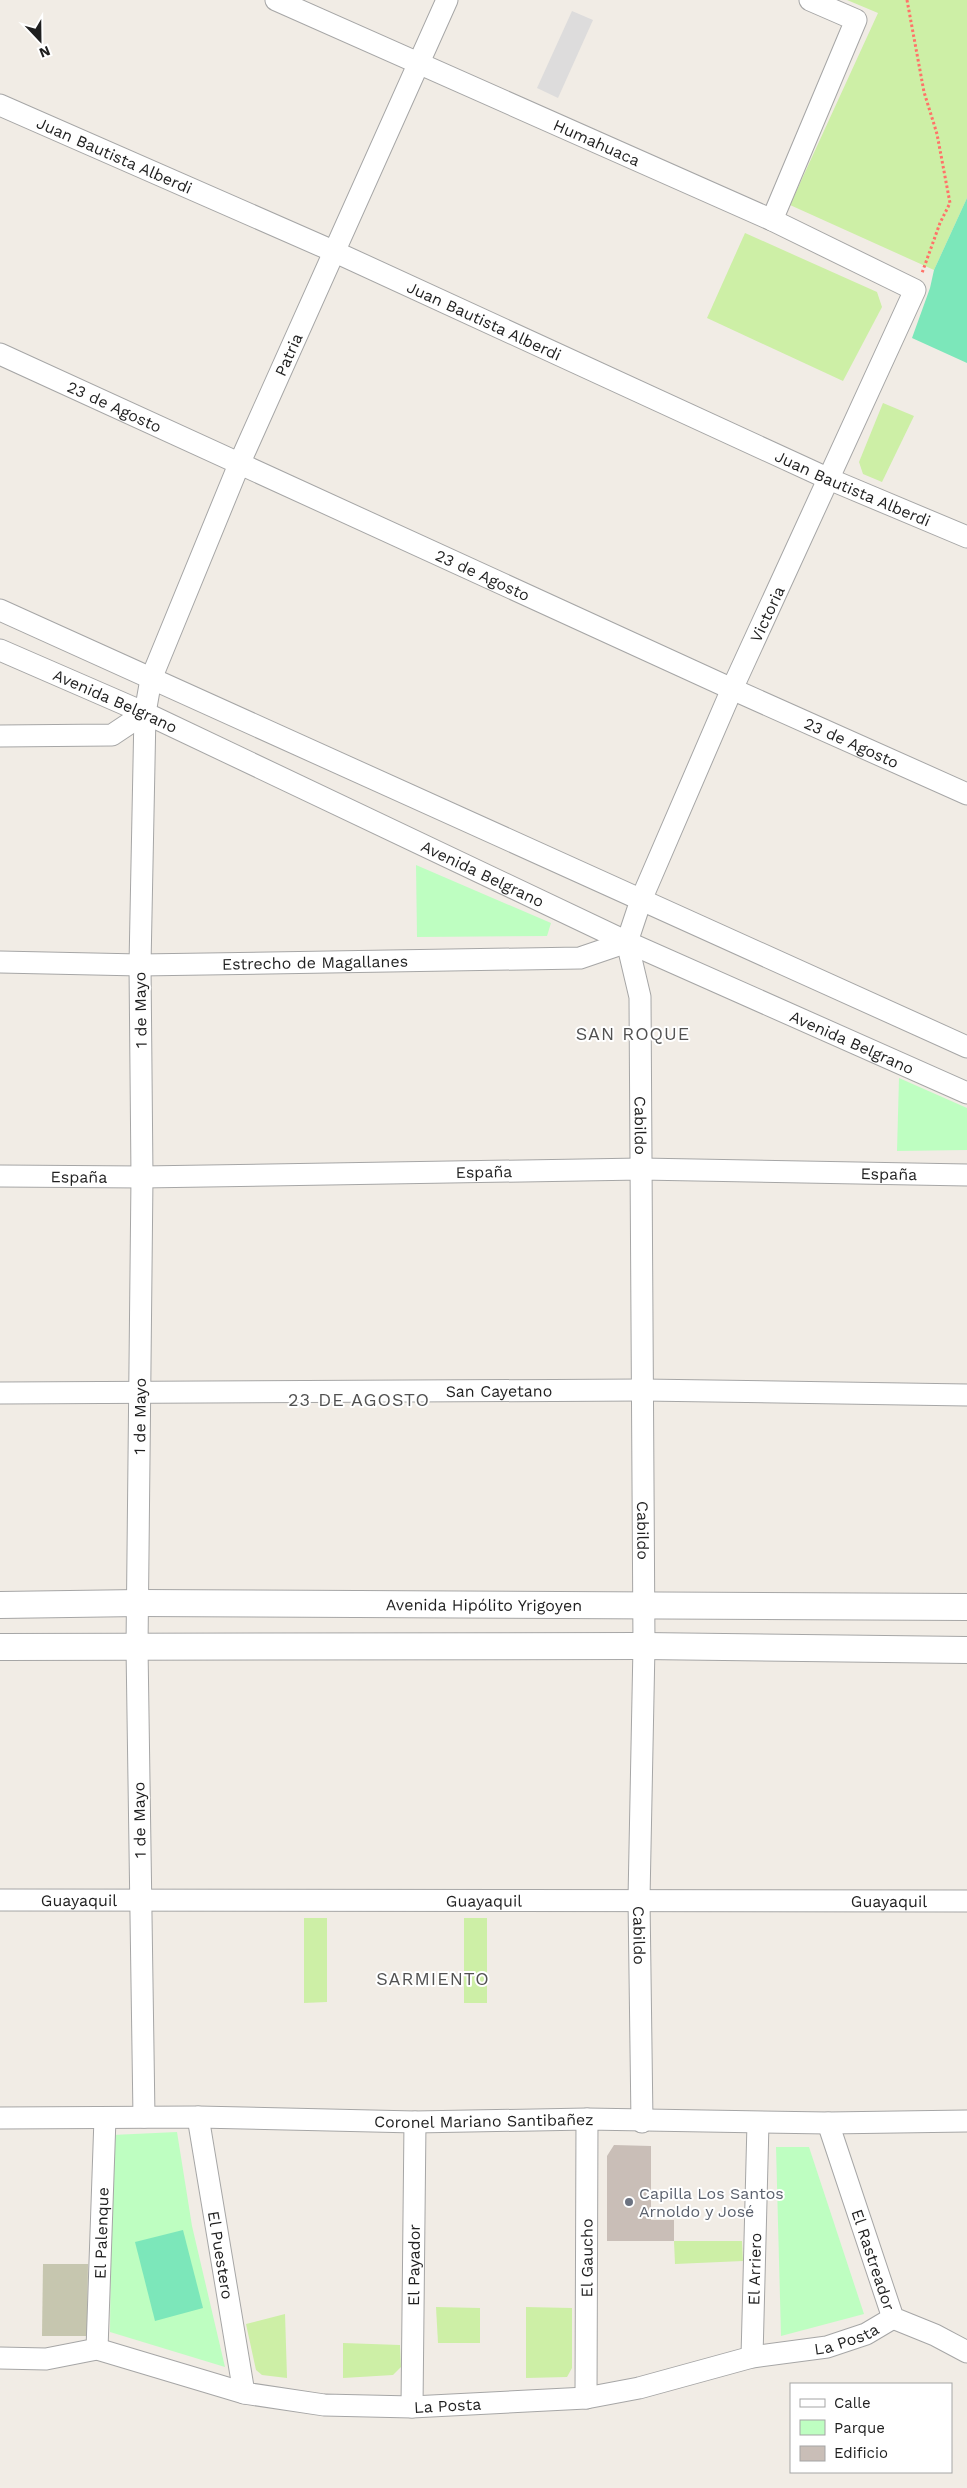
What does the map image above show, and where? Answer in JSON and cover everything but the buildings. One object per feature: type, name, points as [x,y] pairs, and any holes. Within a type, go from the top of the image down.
[{"type":"street","name":"Humahuaca","points":[[276,0],[772,220],[915,290]]},
{"type":"street","name":"Patria","points":[[145,714],[151,679],[240,462],[332,251],[447,0]]},
{"type":"street","points":[[772,220],[856,20],[810,0]]},
{"type":"street","name":"Juan Bautista Alberdi","points":[[0,105],[332,251],[829,480],[967,537]]},
{"type":"street","name":"Victoria","points":[[626,942],[641,900],[732,689],[915,290]]},
{"type":"street","name":"23 de Agosto","points":[[0,354],[240,462],[732,689],[967,794]]},
{"type":"street","points":[[0,610],[967,1046]]},
{"type":"street","name":"Avenida Belgrano","points":[[0,650],[145,714],[626,942],[967,1093]]},
{"type":"street","points":[[0,736],[112,735],[145,714]]},
{"type":"street","name":"1 de Mayo","points":[[144,2117],[137,1647],[139,1603],[142,1178],[140,965],[145,714]]},
{"type":"street","name":"Estrecho de Magallanes","points":[[0,962],[140,965],[580,958],[626,942]]},
{"type":"street","name":"Cabildo","points":[[626,942],[640,998],[644,1607],[639,1899],[642,2122]]},
{"type":"street","name":"España","points":[[0,1176],[142,1178],[641,1169],[967,1175]]},
{"type":"street","name":"San Cayetano","points":[[0,1393],[643,1390],[967,1395]]},
{"type":"street","name":"Avenida Hipólito Yrigoyen","points":[[0,1605],[139,1603],[644,1607],[967,1607]]},
{"type":"street","points":[[0,1647],[644,1646],[967,1650]]},
{"type":"street","name":"Guayaquil","points":[[0,1900],[140,1898],[967,1901]]},
{"type":"street","name":"Coronel Mariano Santibañez","points":[[0,2118],[198,2117],[416,2122],[587,2120],[828,2123],[967,2121]]},
{"type":"street","name":"El Puestero","points":[[198,2117],[244,2393]]},
{"type":"street","name":"El Palenque","points":[[97,2348],[105,2118]]},
{"type":"street","name":"El Gaucho","points":[[586,2398],[587,2120]]},
{"type":"street","name":"El Payador","points":[[412,2407],[416,2122]]},
{"type":"street","name":"El Arriero","points":[[752,2357],[758,2123]]},
{"type":"street","name":"El Rastreador","points":[[828,2123],[893,2318],[935,2335],[967,2352]]},
{"type":"street","name":"La Posta","points":[[0,2358],[46,2359],[97,2348],[244,2393],[324,2405],[412,2407],[586,2398],[639,2388],[752,2357],[827,2347],[866,2334],[893,2318]]},
{"type":"path","points":[[907,0],[924,92],[937,134],[950,203],[940,223],[915,290]]},
{"type":"shaded area","points":[[572,11],[593,20],[558,98],[537,88]]},
{"type":"shaded area","points":[[43,2264],[88,2264],[87,2336],[42,2336]]},
{"type":"green space","points":[[847,0],[967,0],[967,198],[934,270],[790,205],[878,13]]},
{"type":"green space","points":[[967,198],[967,363],[912,338],[930,288],[934,270]]},
{"type":"green space","points":[[745,233],[877,292],[882,307],[843,381],[707,318]]},
{"type":"green space","points":[[883,403],[914,416],[882,482],[863,474],[859,462]]},
{"type":"green space","points":[[416,865],[551,923],[547,936],[417,937]]},
{"type":"green space","points":[[899,1078],[967,1108],[967,1150],[897,1151]]},
{"type":"green space","points":[[304,1918],[327,1918],[327,2002],[304,2003]]},
{"type":"green space","points":[[464,1918],[487,1918],[487,2003],[464,2003]]},
{"type":"green space","points":[[177,2132],[192,2226],[225,2367],[110,2332],[112,2135]]},
{"type":"green space","points":[[776,2147],[809,2147],[864,2314],[781,2336]]},
{"type":"green space","points":[[183,2230],[203,2308],[155,2321],[135,2242]]},
{"type":"green space","points":[[674,2241],[742,2241],[743,2261],[675,2264]]},
{"type":"green space","points":[[436,2307],[480,2308],[480,2343],[438,2343]]},
{"type":"green space","points":[[526,2307],[572,2308],[572,2368],[567,2377],[526,2378]]},
{"type":"green space","points":[[285,2314],[287,2378],[262,2375],[256,2370],[246,2324]]},
{"type":"green space","points":[[343,2343],[400,2345],[401,2367],[393,2375],[343,2378]]},
{"type":"place","name":"Capilla Los Santos Arnoldo y José","points":[[629,2202]]},
{"type":"district","name":"SAN ROQUE","points":[[633,1034]]},
{"type":"district","name":"23 DE AGOSTO","points":[[359,1400]]},
{"type":"district","name":"SARMIENTO","points":[[433,1979]]}]
